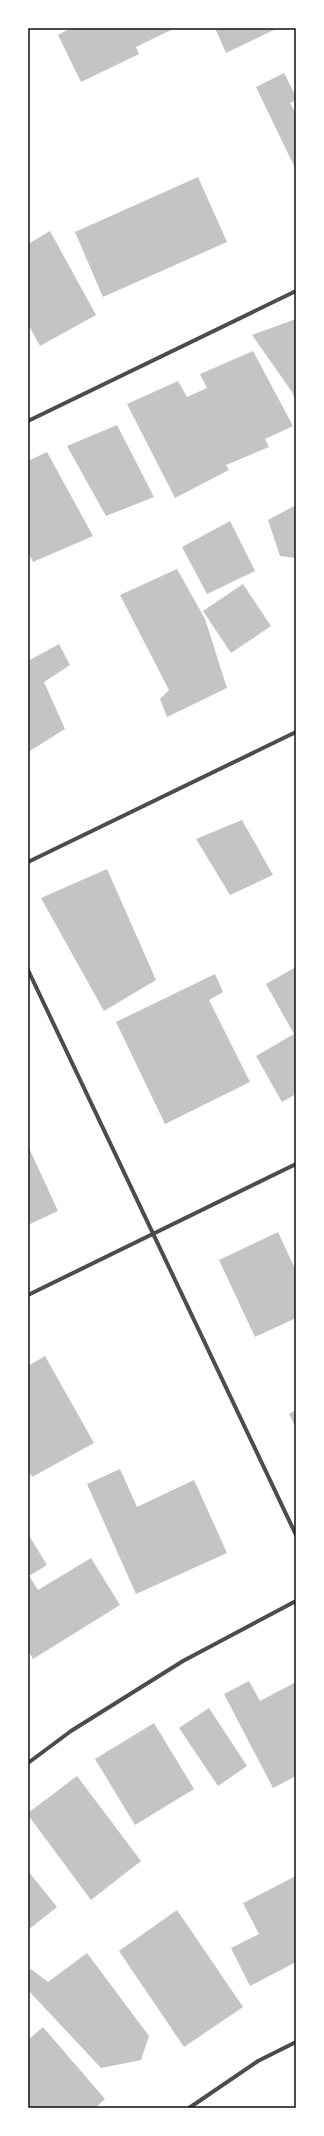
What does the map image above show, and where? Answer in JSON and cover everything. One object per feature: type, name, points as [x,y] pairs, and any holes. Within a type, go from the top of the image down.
[{"type":"street","points":[[28,420],[296,291]]},
{"type":"street","points":[[28,862],[296,732]]},
{"type":"street","points":[[28,970],[296,1535]]},
{"type":"street","points":[[28,1295],[152,1233],[296,1164]]},
{"type":"street","points":[[28,1763],[71,1731],[183,1661],[296,1601]]},
{"type":"street","points":[[189,2108],[258,2061],[296,2042]]},
{"type":"building","points":[[71,28],[175,28],[136,47],[139,54],[81,82],[58,35]]},
{"type":"building","points":[[215,28],[276,28],[276,29],[226,53]]},
{"type":"building","points":[[284,73],[296,97],[296,100],[290,103],[296,114],[296,170],[256,87]]},
{"type":"building","points":[[198,177],[227,242],[103,297],[75,232]]},
{"type":"building","points":[[50,231],[96,315],[40,346],[28,324],[28,244]]},
{"type":"building","points":[[296,319],[296,403],[292,392],[252,335]]},
{"type":"building","points":[[253,351],[293,426],[265,439],[269,447],[226,465],[229,470],[175,498],[127,404],[178,381],[187,397],[207,388],[200,374]]},
{"type":"building","points":[[117,425],[154,497],[106,516],[67,446]]},
{"type":"building","points":[[47,452],[93,536],[33,562],[28,551],[28,461]]},
{"type":"building","points":[[296,505],[296,558],[280,556],[268,520]]},
{"type":"building","points":[[230,521],[255,571],[207,594],[182,547]]},
{"type":"building","points":[[177,569],[205,619],[227,688],[167,717],[160,699],[169,690],[120,595]]},
{"type":"building","points":[[243,584],[271,626],[231,653],[203,611]]},
{"type":"building","points":[[59,644],[70,665],[44,682],[65,729],[28,752],[28,661]]},
{"type":"building","points":[[242,820],[273,875],[230,895],[196,839]]},
{"type":"building","points":[[107,869],[156,980],[104,1011],[41,898]]},
{"type":"building","points":[[296,967],[296,1094],[282,1102],[256,1056],[294,1034],[266,984]]},
{"type":"building","points":[[215,974],[223,992],[209,1000],[250,1082],[165,1124],[116,1022]]},
{"type":"building","points":[[28,1146],[58,1211],[28,1225]]},
{"type":"building","points":[[278,1232],[296,1271],[296,1318],[255,1337],[219,1260]]},
{"type":"building","points":[[45,1356],[94,1443],[32,1477],[28,1470],[28,1366]]},
{"type":"building","points":[[296,1410],[296,1428],[289,1414]]},
{"type":"building","points":[[120,1469],[137,1507],[194,1480],[227,1553],[136,1594],[87,1484]]},
{"type":"building","points":[[28,1534],[47,1565],[29,1576],[38,1590],[91,1558],[120,1605],[33,1659],[28,1650]]},
{"type":"building","points":[[249,1681],[260,1701],[296,1682],[296,1776],[273,1788],[224,1694]]},
{"type":"building","points":[[209,1708],[247,1766],[218,1786],[179,1728]]},
{"type":"building","points":[[154,1723],[194,1789],[135,1825],[95,1759]]},
{"type":"building","points":[[77,1776],[141,1861],[91,1900],[28,1815],[28,1813]]},
{"type":"building","points":[[28,1871],[57,1907],[28,1930]]},
{"type":"building","points":[[296,1876],[296,1962],[250,1986],[231,1948],[259,1934],[243,1903]]},
{"type":"building","points":[[177,1910],[243,2007],[184,2047],[119,1951]]},
{"type":"building","points":[[87,1953],[149,2036],[141,2060],[101,2068],[28,1990],[28,1974],[31,1969],[48,1982]]},
{"type":"building","points":[[43,2027],[105,2099],[95,2108],[28,2108],[28,2040]]}]
